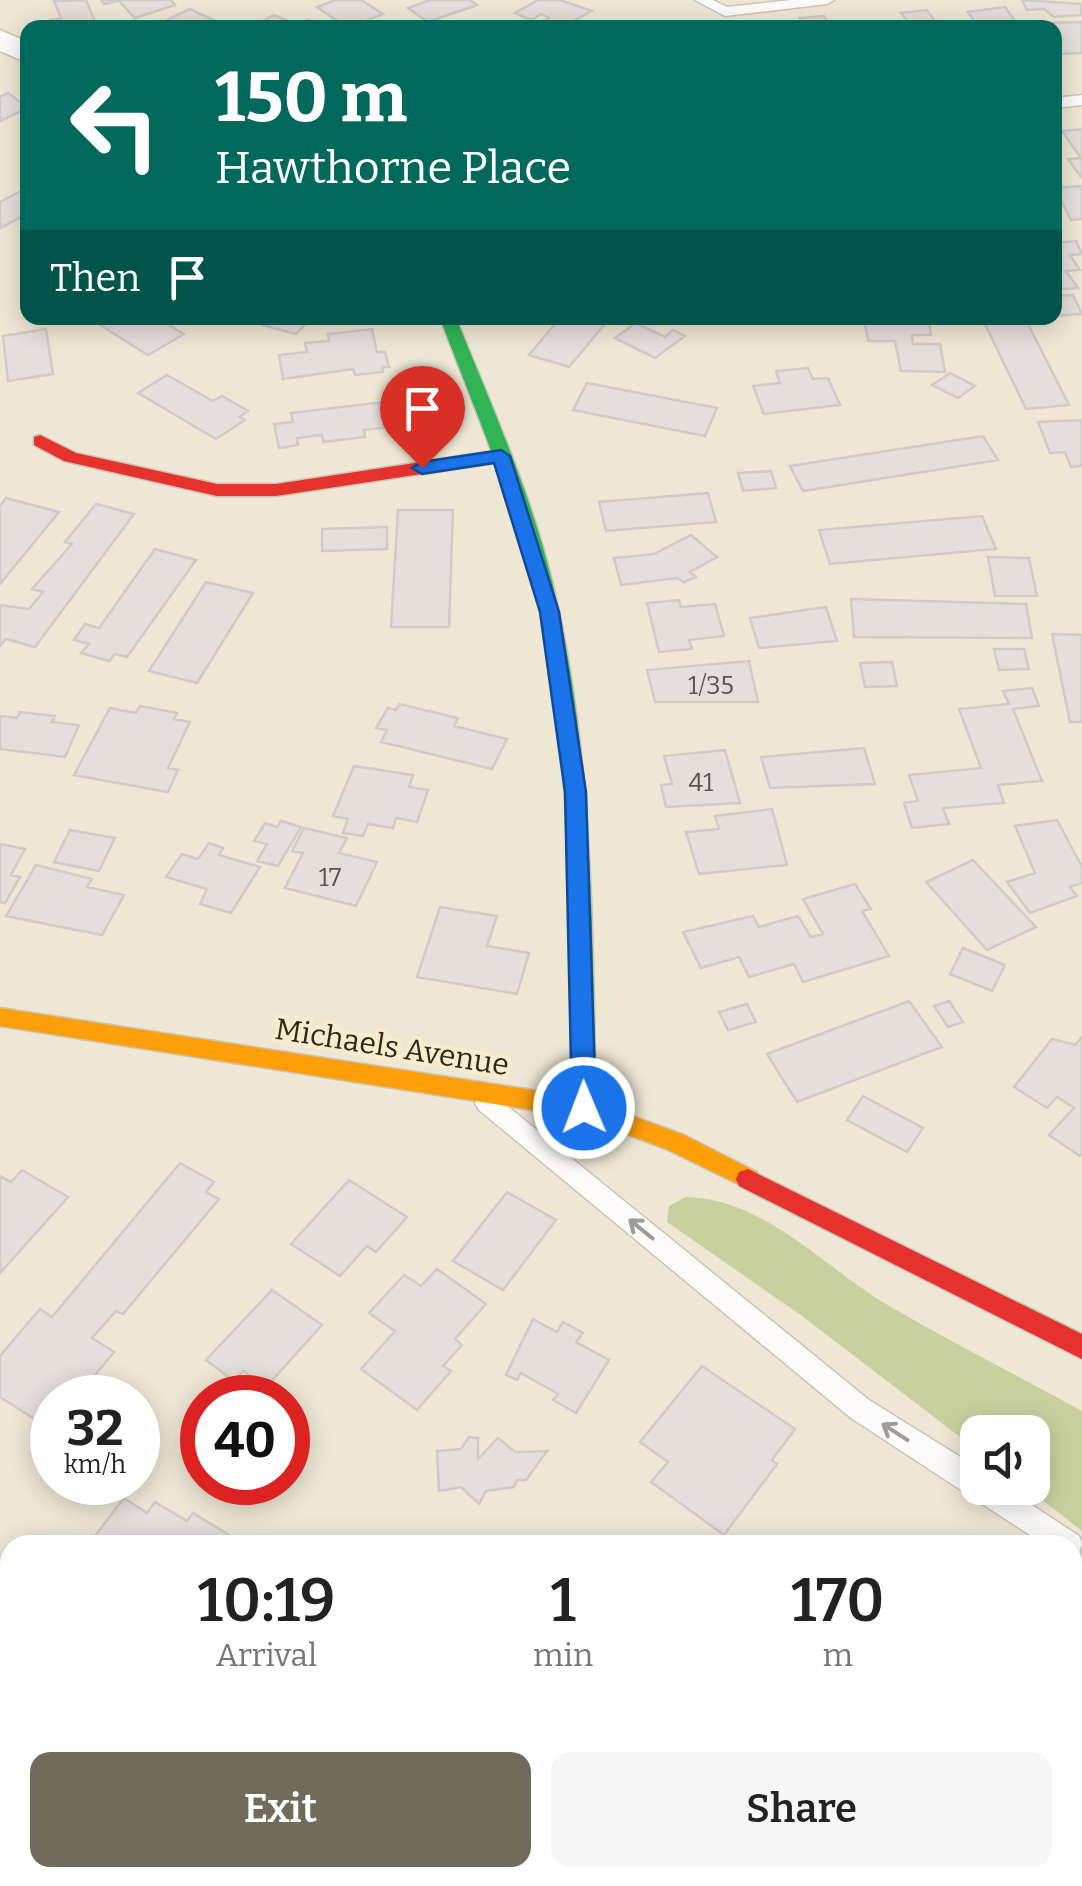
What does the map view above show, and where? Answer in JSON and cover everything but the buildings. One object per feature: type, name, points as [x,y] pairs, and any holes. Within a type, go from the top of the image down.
[{"type":"street","points":[[451,325],[501,456],[550,612],[576,792],[584,1108]]},
{"type":"street","points":[[40,440],[70,457],[217,490],[276,490],[501,456]]},
{"type":"street","name":"Michaels Avenue","points":[[0,1017],[584,1108],[675,1142],[1082,1347]]},
{"type":"lane","points":[[702,0],[725,12],[826,0]]},
{"type":"lane","points":[[471,1089],[860,1409],[960,1473]]},
{"type":"lane","points":[[1009,1505],[1054,1535]]},
{"type":"green space","points":[[686,1197],[715,1201],[767,1221],[886,1304],[1082,1411],[1082,1531],[1049,1505],[1050,1415],[960,1415],[960,1437],[802,1316],[667,1222],[669,1206]]},
{"type":"traffic: fast","points":[[451,325],[531,539],[561,675],[575,798],[584,1108]]},
{"type":"traffic: slow","points":[[0,1017],[584,1108],[675,1142],[748,1179]]},
{"type":"traffic: jam","points":[[40,441],[70,457],[217,490],[276,490],[501,456]]},
{"type":"traffic: jam","points":[[748,1179],[1082,1347]]},
{"type":"route","points":[[422,468],[501,456],[550,612],[576,792],[584,1108]]}]
